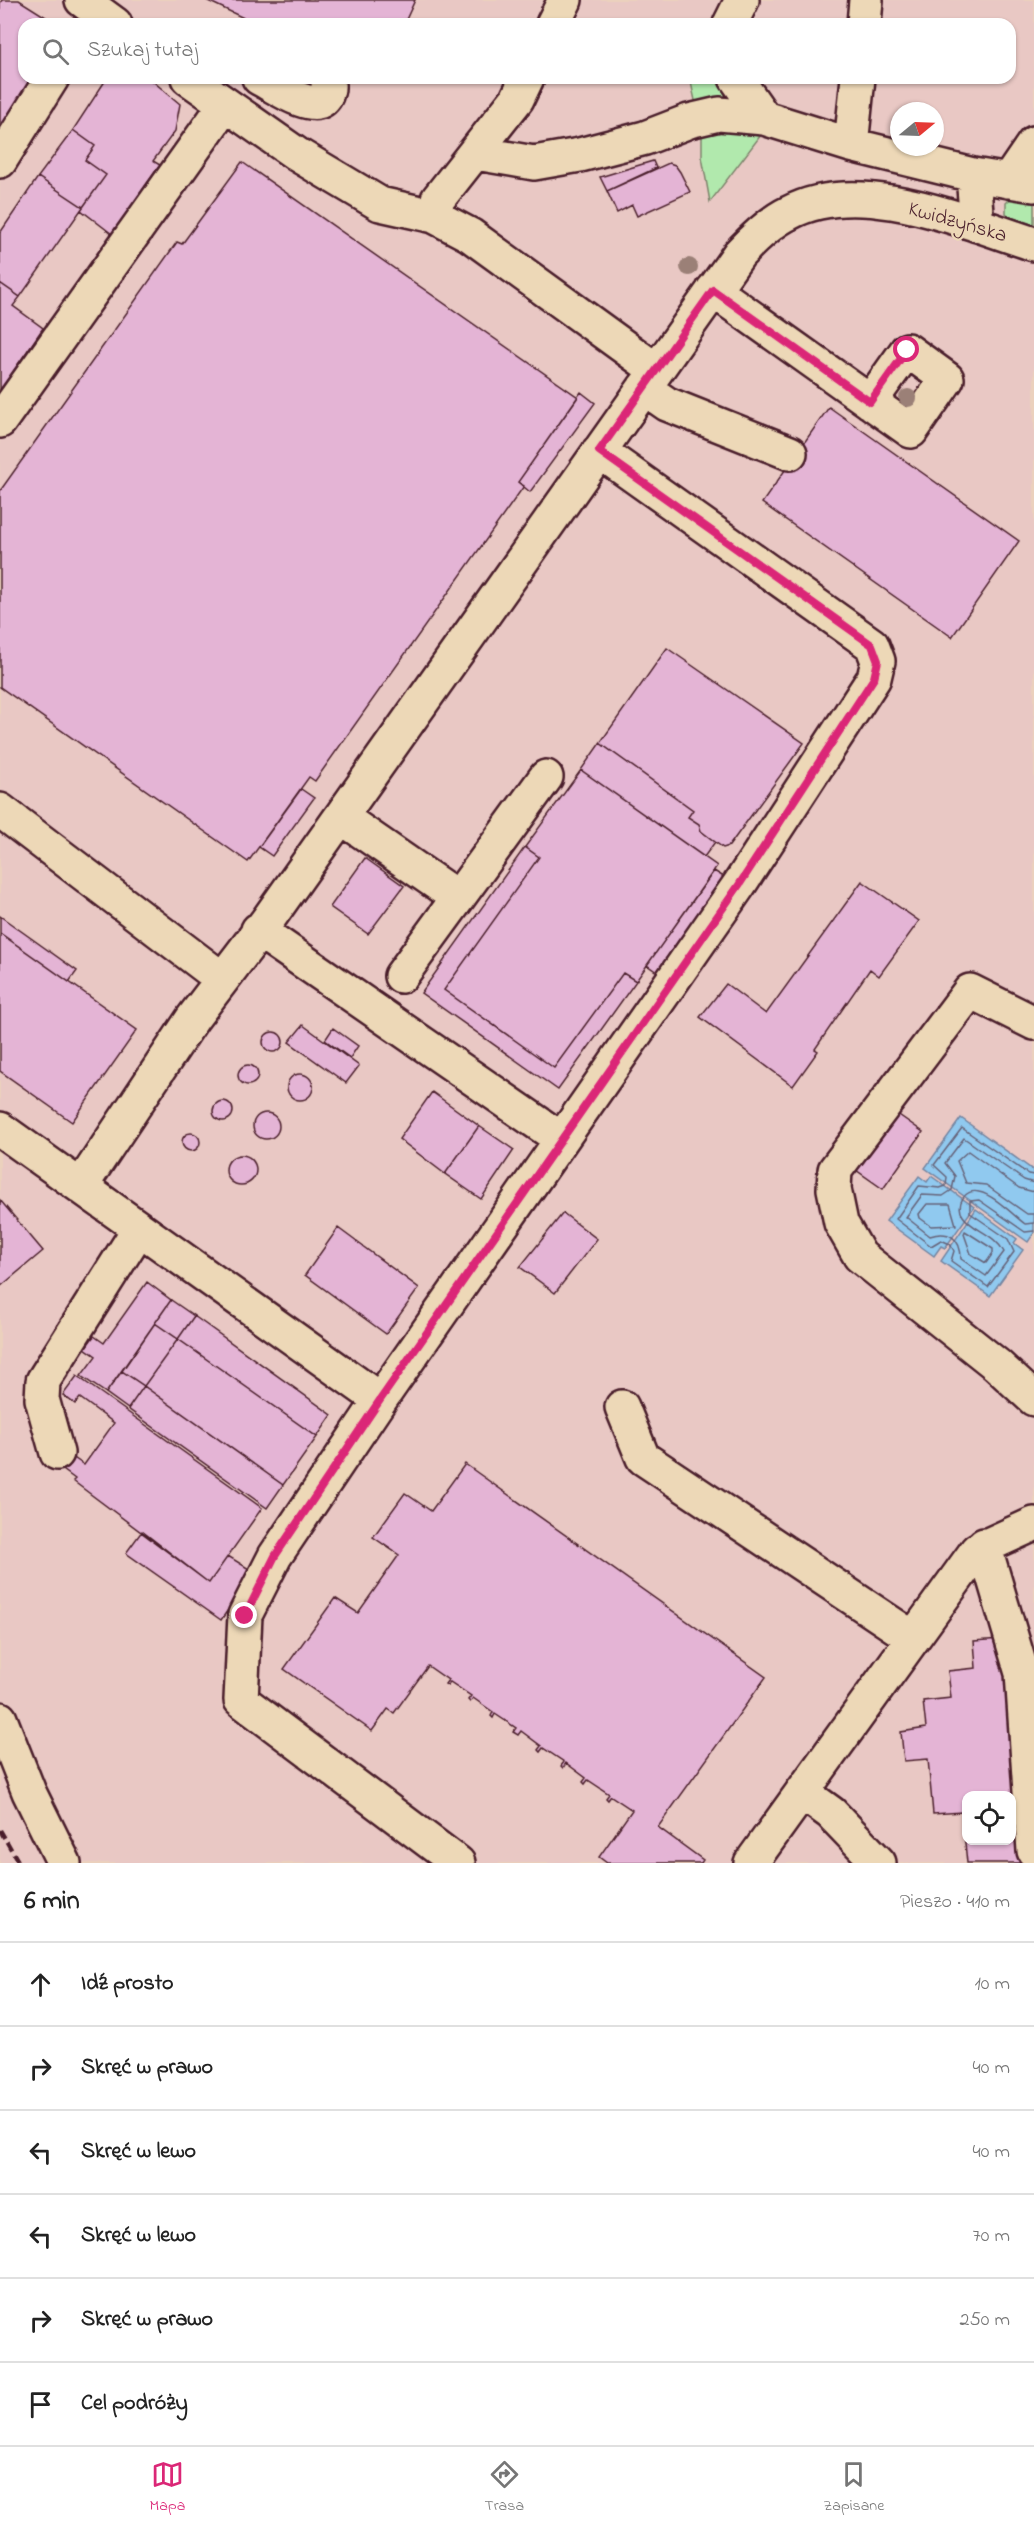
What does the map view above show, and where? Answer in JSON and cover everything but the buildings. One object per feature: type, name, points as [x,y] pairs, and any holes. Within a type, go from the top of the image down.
[{"type":"lane","points":[[556,18],[565,0]]},
{"type":"lane","points":[[733,18],[742,0]]},
{"type":"lane","points":[[864,18],[866,0]]},
{"type":"lane","points":[[0,161],[48,84]]},
{"type":"lane","points":[[270,84],[305,102],[315,103],[326,95],[328,84]]},
{"type":"lane","points":[[434,216],[438,199],[517,99],[524,84]]},
{"type":"lane","points":[[740,84],[764,118]]},
{"type":"lane","points":[[852,145],[857,84]]},
{"type":"lane","points":[[0,421],[208,88],[298,154],[380,204],[434,216],[470,235],[650,379],[667,404],[790,453]]},
{"type":"lane","points":[[476,153],[534,163],[580,155],[645,138],[709,115],[764,118],[852,145],[973,175],[1021,183],[1034,143]]},
{"type":"lane","points":[[973,175],[977,225]]},
{"type":"lane","name":"Kwidzyńska","points":[[81,1185],[222,979],[341,817],[746,246],[788,213],[805,206],[838,200],[882,200],[977,225],[1034,244]]},
{"type":"lane","points":[[713,290],[870,402]]},
{"type":"lane","points":[[458,1863],[241,1700],[245,1616],[275,1556],[380,1400],[739,885],[874,678],[878,661],[872,645],[599,451]]},
{"type":"lane","points":[[401,976],[546,777]]},
{"type":"lane","points":[[0,810],[222,979]]},
{"type":"lane","points":[[341,817],[458,898]]},
{"type":"lane","points":[[258,930],[561,1139]]},
{"type":"lane","points":[[1034,1023],[970,991],[835,1170],[834,1189],[841,1223],[860,1256],[997,1365],[1034,1399]]},
{"type":"lane","points":[[0,1129],[380,1400]]},
{"type":"lane","points":[[57,1453],[42,1399],[43,1381],[139,1229]]},
{"type":"lane","points":[[622,1407],[643,1458],[913,1638]]},
{"type":"lane","points":[[751,1863],[977,1550],[1034,1524]]},
{"type":"lane","points":[[984,1545],[1022,1673],[1034,1851]]},
{"type":"lane","points":[[0,1719],[29,1791],[64,1863]]},
{"type":"lane","points":[[801,1792],[831,1813],[879,1863]]},
{"type":"shaded area","points":[[0,0],[1034,0],[1034,1863],[0,1863]]},
{"type":"green space","points":[[691,84],[723,84],[735,99],[696,105]]},
{"type":"green space","points":[[734,128],[761,135],[710,202],[702,157],[702,132]]},
{"type":"green space","points":[[1013,196],[1034,202],[1034,225],[1010,217],[1006,213],[1006,203]]},
{"type":"water","points":[[961,1118],[1034,1171],[1034,1233],[1028,1242],[925,1168]]},
{"type":"water","points":[[919,1176],[927,1182],[931,1176],[974,1207],[945,1248],[941,1246],[934,1256],[886,1221]]},
{"type":"water","points":[[976,1209],[1017,1239],[1014,1243],[1023,1250],[990,1296],[941,1261]]},
{"type":"railway","points":[[0,1830],[19,1863]]},
{"type":"route","points":[[245,1616],[275,1556],[380,1400],[739,885],[874,678],[878,661],[872,645],[599,451],[713,290],[870,402],[907,350]]}]
